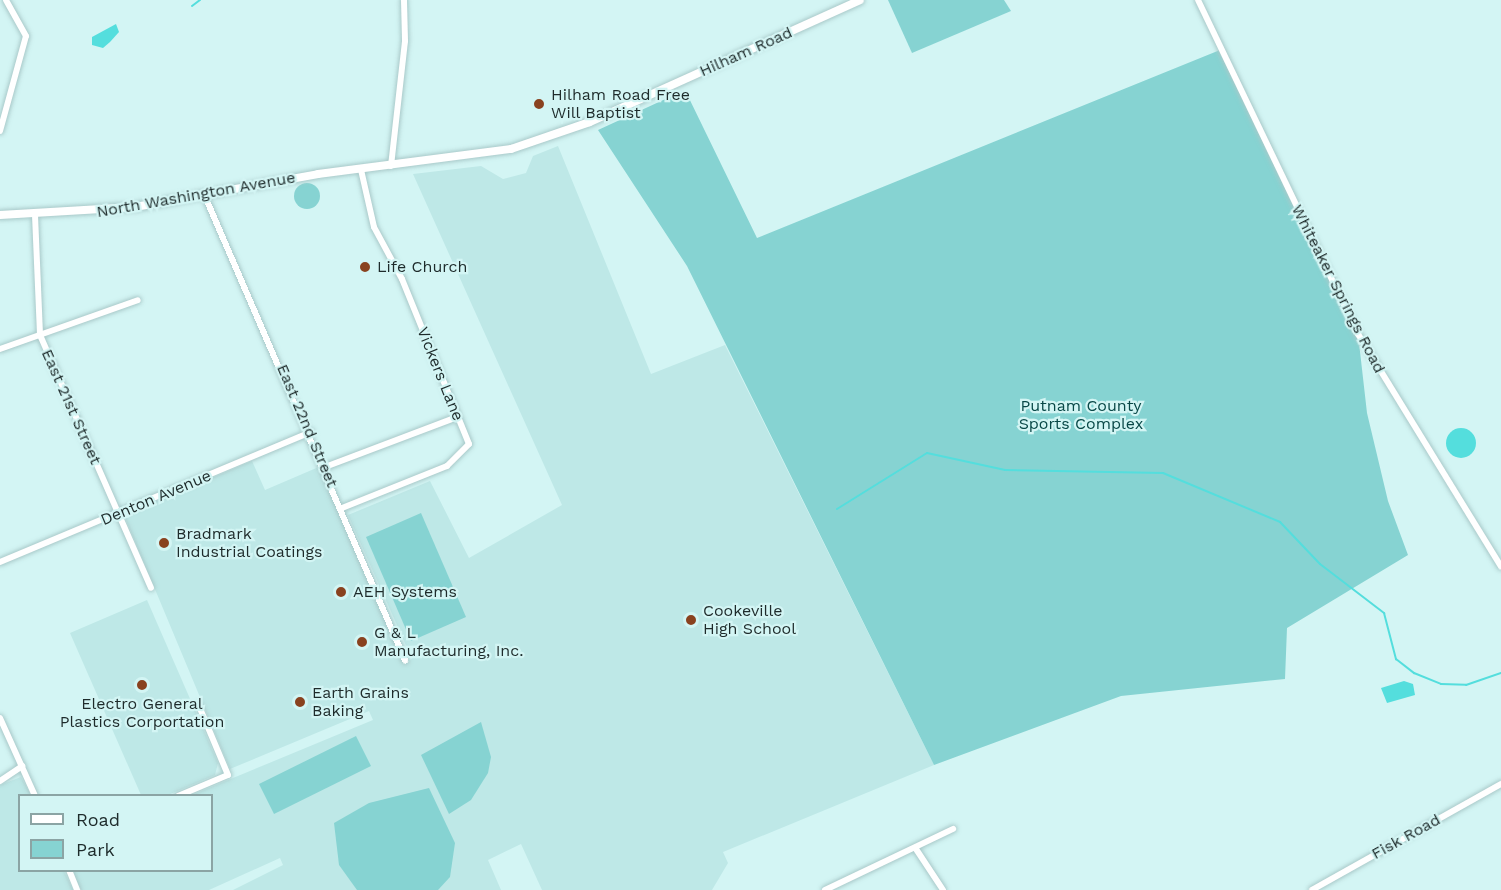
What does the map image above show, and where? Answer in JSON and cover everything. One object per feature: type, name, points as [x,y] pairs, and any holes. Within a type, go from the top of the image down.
[{"type":"main road","name":"Hilham Road","points":[[391,166],[543,140],[860,0]]},
{"type":"main road","name":"North Washington Avenue","points":[[0,215],[35,216],[101,212],[391,166]]},
{"type":"street","points":[[0,131],[26,36],[6,0]]},
{"type":"street","points":[[391,166],[405,41],[404,0]]},
{"type":"street","name":"Whiteaker Springs Road","points":[[1198,0],[1358,334],[1501,566]]},
{"type":"street","name":"Vickers Lane","points":[[342,508],[447,466],[469,444],[402,279],[374,227],[361,171]]},
{"type":"street","name":"East 22nd Street","points":[[204,194],[311,432],[405,660]]},
{"type":"street","name":"East 21st Street","points":[[35,216],[40,335],[151,588]]},
{"type":"street","points":[[0,349],[138,300]]},
{"type":"street","points":[[325,467],[457,417]]},
{"type":"street","name":"Denton Avenue","points":[[0,562],[311,432]]},
{"type":"street","points":[[180,794],[228,775],[199,706]]},
{"type":"street","points":[[0,718],[35,794]]},
{"type":"street","points":[[0,782],[22,766]]},
{"type":"street","name":"Fisk Road","points":[[1312,890],[1501,784]]},
{"type":"street","points":[[825,890],[916,849],[953,829]]},
{"type":"street","points":[[916,849],[943,890]]},
{"type":"street","points":[[70,872],[77,890]]},
{"type":"shaded area","points":[[116,24],[119,32],[110,42],[103,48],[92,45],[92,37]]},
{"type":"shaded area","name":"Cookeville High School","points":[[558,146],[651,374],[725,345],[934,765],[723,852],[728,863],[712,890],[542,890],[521,844],[488,860],[501,890],[233,890],[283,865],[280,858],[209,890],[81,890],[72,872],[213,872],[213,794],[194,794],[373,720],[369,711],[230,769],[124,515],[252,461],[265,490],[321,466],[403,663],[412,659],[348,515],[430,481],[469,558],[562,505],[413,174],[481,166],[503,179],[526,173],[533,156]]},
{"type":"shaded area","points":[[1461,428],[1467,429],[1475,437],[1475,449],[1467,457],[1461,458],[1455,457],[1447,449],[1446,443],[1447,437],[1455,429]]},
{"type":"shaded area","points":[[147,600],[218,763],[215,775],[170,794],[141,794],[70,633]]},
{"type":"shaded area","points":[[1404,681],[1413,684],[1415,695],[1387,703],[1381,688]]},
{"type":"shaded area","points":[[21,777],[30,794],[18,794],[18,872],[64,872],[73,890],[0,890],[0,785]]},
{"type":"green space","points":[[888,0],[1004,0],[1011,11],[912,53]]},
{"type":"green space","name":"Putnam County Sports Complex","points":[[1220,50],[1358,334],[1367,413],[1388,501],[1408,555],[1287,628],[1285,679],[1121,696],[934,765],[687,266],[598,130],[685,90],[757,238]]},
{"type":"green space","points":[[307,183],[316,187],[320,196],[316,205],[307,209],[298,205],[294,196],[298,187]]},
{"type":"green space","points":[[421,513],[466,617],[411,641],[366,537]]},
{"type":"green space","points":[[481,722],[491,757],[488,773],[471,800],[449,814],[421,755]]},
{"type":"green space","points":[[356,736],[371,766],[274,814],[259,784]]},
{"type":"green space","points":[[429,788],[455,843],[450,877],[438,890],[357,890],[339,865],[334,823],[369,803]]},
{"type":"waterway","points":[[192,6],[200,0]]},
{"type":"waterway","points":[[837,509],[927,453],[1005,470],[1163,473],[1280,522],[1320,564],[1384,613],[1396,659],[1414,673],[1441,684],[1466,685],[1501,673]]},
{"type":"place","name":"Hilham Road Free Will Baptist","points":[[539,104]]},
{"type":"place","name":"Life Church","points":[[365,267]]},
{"type":"place","name":"Bradmark Industrial Coatings","points":[[164,543]]},
{"type":"place","name":"AEH Systems","points":[[341,592]]},
{"type":"place","name":"Cookeville High School","points":[[691,620]]},
{"type":"place","name":"G & L Manufacturing, Inc.","points":[[362,642]]},
{"type":"place","name":"Electro General Plastics Corportation","points":[[142,685]]},
{"type":"place","name":"Earth Grains Baking","points":[[300,702]]}]
